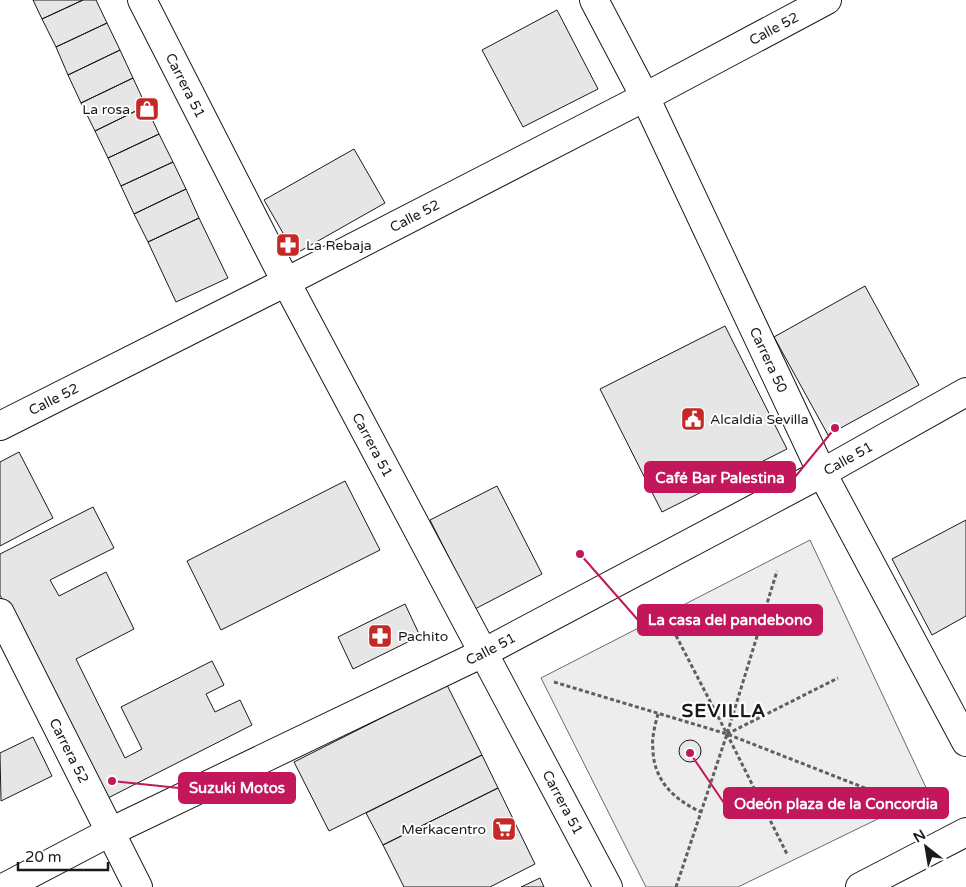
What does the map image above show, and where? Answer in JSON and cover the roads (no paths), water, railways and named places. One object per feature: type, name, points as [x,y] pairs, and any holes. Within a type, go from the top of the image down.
[{"type":"street","name":"Carrera 51","points":[[142,0],[286,282],[608,887]]},
{"type":"street","name":"Carrera 50","points":[[594,0],[645,97],[822,473],[966,742]]},
{"type":"street","name":"Calle 52","points":[[0,426],[286,282],[645,97],[826,0]]},
{"type":"street","name":"Calle 51","points":[[5,887],[110,832],[483,653],[822,473],[966,392]]},
{"type":"street","name":"Carrera 52","points":[[0,613],[138,887]]},
{"type":"street","points":[[860,887],[966,832]]},
{"type":"place","name":"La rosa","points":[[147,109]]},
{"type":"place","name":"La Rebaja","points":[[288,245]]},
{"type":"place","name":"Alcaldía Sevilla","points":[[693,419]]},
{"type":"place","name":"Café Bar Palestina","points":[[835,428]]},
{"type":"place","name":"La casa del pandebono","points":[[580,554]]},
{"type":"place","name":"Pachito","points":[[380,636]]},
{"type":"place","name":"Odeón plaza de la Concordia","points":[[690,753]]},
{"type":"place","name":"Suzuki Motos","points":[[112,781]]},
{"type":"place","name":"Merkacentro","points":[[504,829]]},
{"type":"district","name":"SEVILLA","points":[[724,710]]}]
